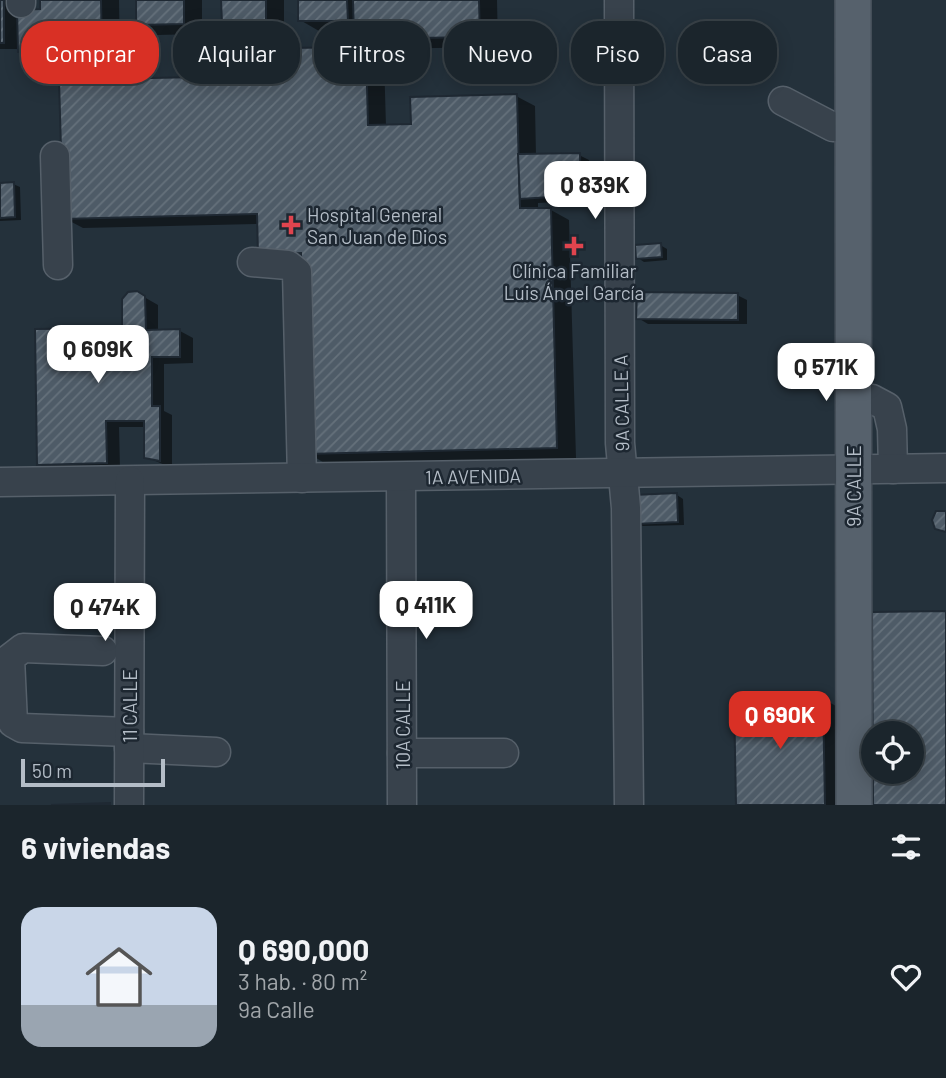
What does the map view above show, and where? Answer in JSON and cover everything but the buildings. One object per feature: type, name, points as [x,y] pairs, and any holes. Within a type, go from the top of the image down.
[{"type":"main road","name":"9A CALLE","points":[[853,0],[854,805]]},
{"type":"street","name":"9A CALLE A","points":[[619,0],[620,443],[626,508],[629,805]]},
{"type":"street","points":[[783,101],[811,115],[854,118]]},
{"type":"street","points":[[55,156],[58,265]]},
{"type":"street","points":[[251,262],[288,265],[297,272],[302,478]]},
{"type":"street","points":[[854,398],[872,399],[887,407],[892,429],[893,469]]},
{"type":"street","name":"1A AVENIDA","points":[[0,482],[946,468]]},
{"type":"street","name":"10A CALLE","points":[[401,477],[402,805]]},
{"type":"street","name":"11 CALLE","points":[[129,805],[130,481]]},
{"type":"street","points":[[103,651],[23,648],[15,652],[10,658],[13,723],[22,728],[216,752]]},
{"type":"street","points":[[402,752],[504,753]]},
{"type":"place","name":"Hospital General San Juan de Dios","points":[[291,225]]},
{"type":"place","name":"Clínica Familiar Luis Ángel García","points":[[574,246]]}]
